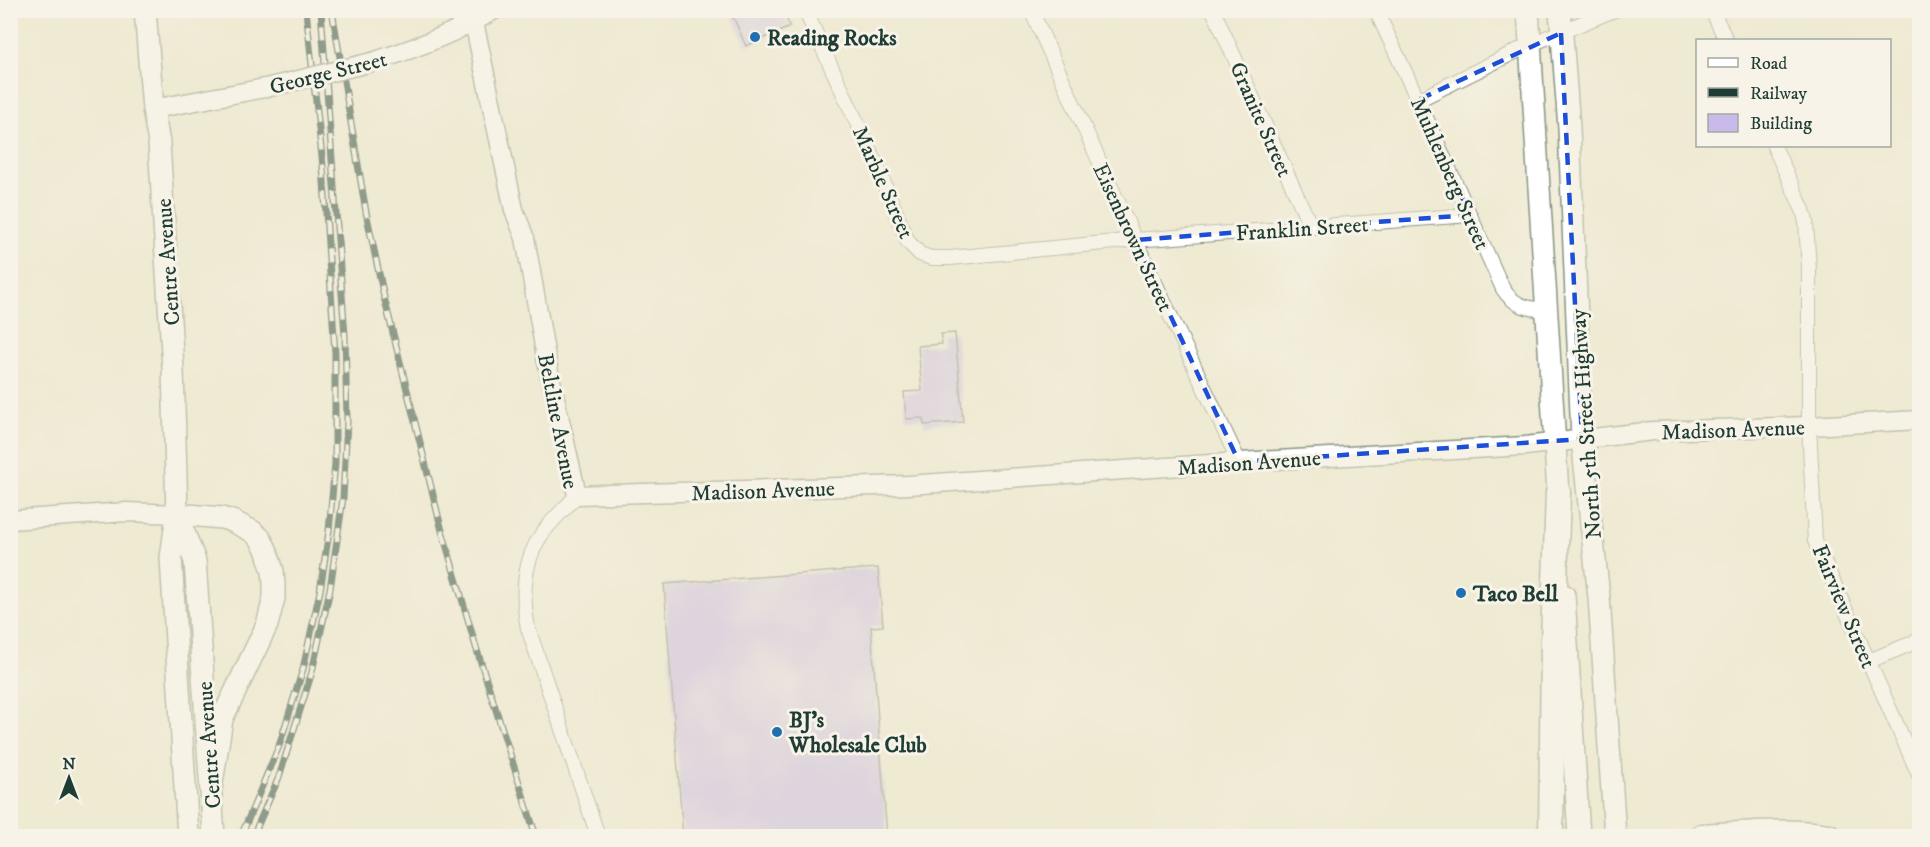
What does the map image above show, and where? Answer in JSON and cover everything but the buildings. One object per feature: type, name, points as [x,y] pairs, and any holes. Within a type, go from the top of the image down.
[{"type":"highway","points":[[1551,837],[1553,643],[1558,492]]},
{"type":"highway","points":[[1702,837],[1795,832],[1829,837]]},
{"type":"main road","name":"Centre Avenue","points":[[145,10],[153,110],[159,143],[174,368],[177,514],[171,558],[188,837]]},
{"type":"main road","name":"North 5th Street Highway","points":[[1528,10],[1579,837]]},
{"type":"main road","name":"North 5th Street Highway","points":[[1560,10],[1569,128],[1582,439],[1599,597],[1615,837]]},
{"type":"main road","name":"Centre Avenue","points":[[177,514],[195,561],[214,837]]},
{"type":"main road","points":[[177,514],[222,518],[252,531],[260,538],[266,549],[274,584],[274,598],[267,625],[222,719],[211,790]]},
{"type":"street","name":"George Street","points":[[153,110],[270,87],[372,62],[421,45],[474,22],[494,10]]},
{"type":"street","name":"Marble Street","points":[[805,10],[876,164],[908,242],[920,254],[932,258],[950,258],[1135,240]]},
{"type":"street","name":"Eisenbrown Street","points":[[1031,10],[1239,462]]},
{"type":"street","name":"Granite Street","points":[[1213,10],[1311,227]]},
{"type":"street","name":"Muhlenberg Street","points":[[1376,10],[1508,297],[1526,307],[1547,310]]},
{"type":"street","points":[[1418,100],[1529,45],[1614,10]]},
{"type":"street","points":[[1712,10],[1726,39]]},
{"type":"street","name":"Beltline Avenue","points":[[474,22],[514,210],[525,238],[547,363],[577,495],[540,537],[526,573],[524,609],[528,628],[598,837]]},
{"type":"street","name":"Fairview Street","points":[[1774,147],[1803,210],[1806,222],[1809,270],[1809,426],[1815,541],[1920,777]]},
{"type":"street","name":"Franklin Street","points":[[1135,240],[1470,215]]},
{"type":"street","name":"Madison Avenue","points":[[577,495],[908,485],[1239,462],[1525,446],[1653,431],[1920,420]]},
{"type":"street","points":[[10,520],[127,512],[177,514]]},
{"type":"street","points":[[1869,661],[1920,640]]},
{"type":"highlighted area","points":[[1561,33],[1582,439],[1239,462],[1135,240],[1470,215],[1418,100]]},
{"type":"railway","points":[[241,836],[279,746],[303,669],[320,591],[329,531],[335,463],[335,353],[323,166],[306,10]]},
{"type":"railway","points":[[253,836],[279,777],[312,672],[330,589],[343,498],[347,421],[345,335],[321,10]]},
{"type":"railway","points":[[332,10],[366,212],[384,297],[441,527],[476,647],[536,836]]},
{"type":"place","name":"Reading Rocks","points":[[755,37]]},
{"type":"place","name":"Taco Bell","points":[[1461,593]]},
{"type":"place","name":"BJ's Wholesale Club","points":[[777,732]]}]
